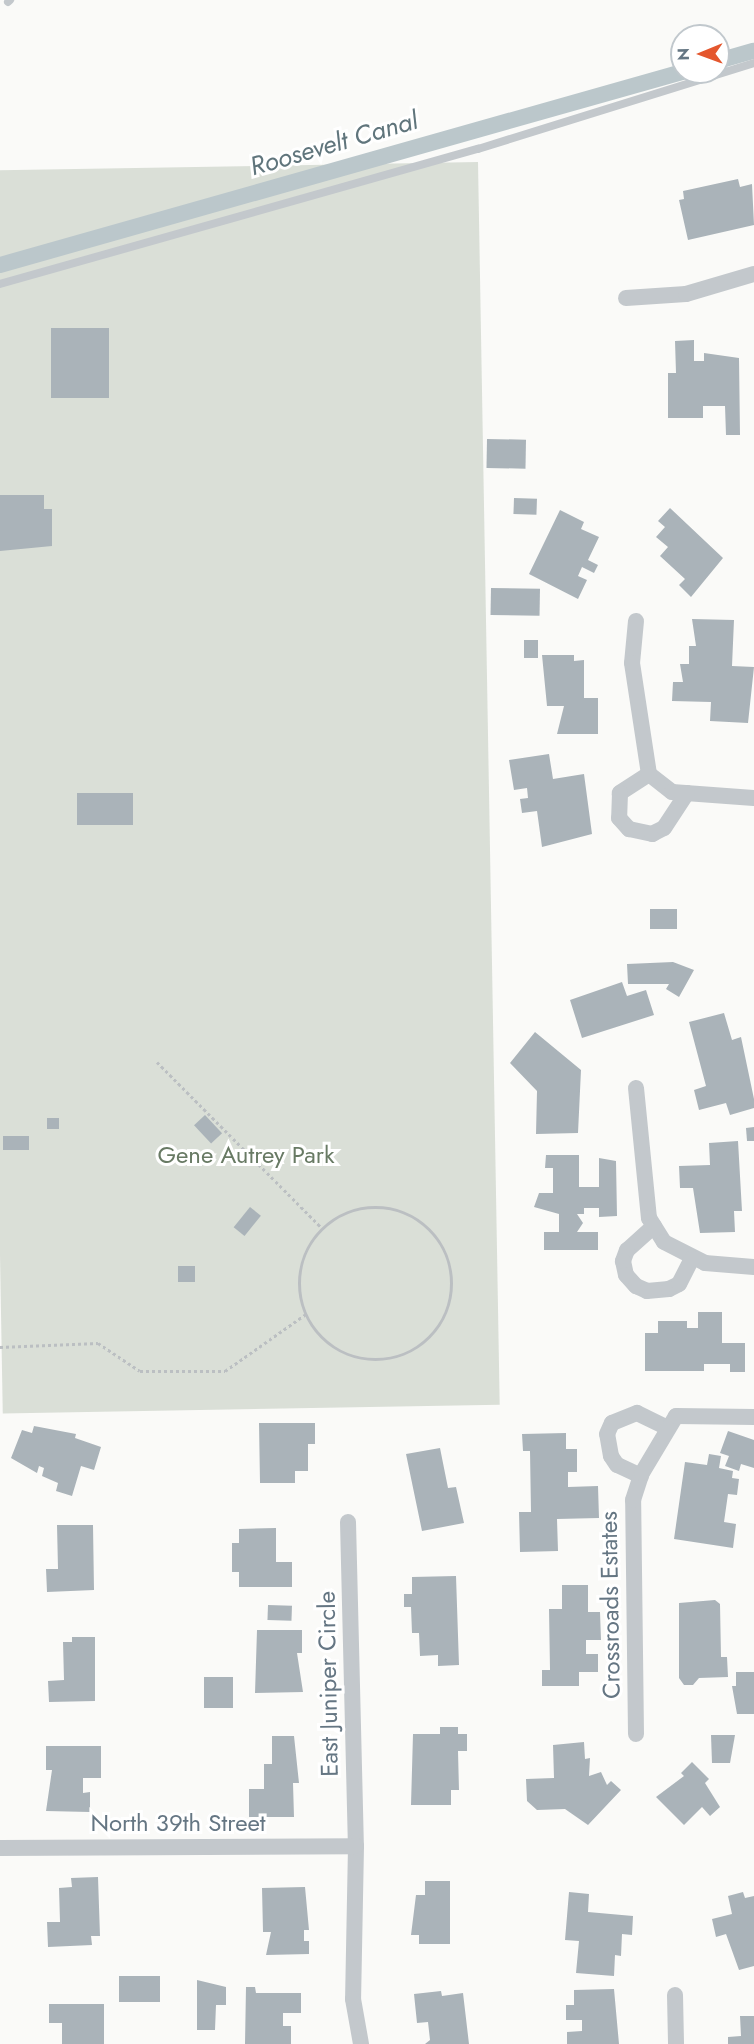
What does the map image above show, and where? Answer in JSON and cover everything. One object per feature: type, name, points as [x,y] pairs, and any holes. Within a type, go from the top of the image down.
[{"type":"street","points":[[626,298],[686,294],[754,274]]},
{"type":"street","points":[[636,621],[632,663],[649,774],[672,792],[754,798]]},
{"type":"street","points":[[649,774],[620,793],[619,818],[629,830],[652,834],[664,828],[687,794]]},
{"type":"street","points":[[636,1088],[654,1226],[664,1242],[692,1258],[754,1267]]},
{"type":"street","points":[[654,1226],[627,1250],[623,1261],[626,1275],[636,1287],[647,1291],[669,1289],[679,1284],[692,1258]]},
{"type":"street","points":[[641,1476],[617,1465],[611,1456],[607,1434],[612,1423],[637,1413],[668,1428],[675,1416],[754,1417]]},
{"type":"street","name":"Crossroads Estates","points":[[636,1734],[633,1500],[641,1476],[668,1428]]},
{"type":"street","name":"East Juniper Circle","points":[[348,1522],[356,1846],[353,1999],[361,2044]]},
{"type":"street","name":"North 39th Street","points":[[0,1848],[356,1846]]},
{"type":"street","points":[[675,1995],[676,2044]]},
{"type":"lane","points":[[0,284],[478,149],[754,63]]},
{"type":"path","points":[[157,1062],[322,1228]]},
{"type":"path","points":[[368,1207],[410,1215],[441,1244],[450,1268],[451,1294],[434,1332],[414,1349],[390,1358],[365,1359],[340,1351],[320,1335],[306,1314],[301,1268],[322,1228],[344,1214],[368,1207]]},
{"type":"path","points":[[0,1347],[98,1343],[140,1371],[225,1371],[306,1314]]},
{"type":"green space","name":"Gene Autrey Park","points":[[478,162],[500,1405],[3,1413],[0,1255],[0,170]]},
{"type":"building","points":[[738,179],[740,187],[752,184],[754,225],[688,240],[679,200],[684,199],[683,191]]},
{"type":"building","points":[[51,328],[109,328],[109,398],[51,398]]},
{"type":"building","points":[[694,340],[694,361],[704,361],[704,353],[739,358],[740,435],[726,435],[725,406],[703,406],[703,418],[668,418],[668,373],[676,373],[675,341]]},
{"type":"building","points":[[487,439],[526,440],[525,469],[486,468]]},
{"type":"building","points":[[0,495],[44,495],[44,509],[52,509],[52,546],[0,551]]},
{"type":"building","points":[[514,498],[537,499],[536,515],[513,514]]},
{"type":"building","points":[[670,508],[723,558],[691,597],[679,585],[685,579],[660,556],[668,547],[656,537],[665,527],[658,521]]},
{"type":"building","points":[[560,510],[584,522],[581,529],[599,537],[588,560],[598,565],[594,573],[582,567],[578,576],[587,580],[578,599],[529,574]]},
{"type":"building","points":[[491,588],[540,589],[540,616],[491,615]]},
{"type":"building","points":[[692,619],[734,620],[732,666],[754,667],[748,723],[710,721],[711,702],[672,701],[673,682],[683,682],[680,664],[689,664],[689,646],[696,646]]},
{"type":"building","points":[[524,640],[538,640],[538,658],[524,658]]},
{"type":"building","points":[[542,655],[574,655],[574,661],[584,660],[584,698],[598,698],[598,734],[557,734],[564,706],[547,706]]},
{"type":"building","points":[[549,754],[553,779],[584,774],[592,834],[542,847],[537,811],[522,813],[520,799],[528,798],[527,788],[514,790],[509,760]]},
{"type":"building","points":[[77,793],[133,793],[133,825],[77,825]]},
{"type":"building","points":[[650,909],[677,909],[677,929],[650,929]]},
{"type":"building","points":[[673,962],[694,970],[679,997],[666,989],[669,984],[628,984],[627,964]]},
{"type":"building","points":[[622,982],[627,996],[646,990],[654,1015],[582,1038],[570,1000]]},
{"type":"building","points":[[724,1013],[732,1040],[741,1037],[754,1099],[754,1108],[730,1115],[726,1103],[699,1110],[694,1090],[706,1086],[689,1022]]},
{"type":"building","points":[[535,1032],[581,1070],[578,1133],[536,1134],[537,1091],[510,1063]]},
{"type":"building","points":[[205,1115],[222,1133],[211,1144],[194,1125]]},
{"type":"building","points":[[47,1118],[59,1118],[59,1129],[47,1129]]},
{"type":"building","points":[[754,1127],[754,1141],[747,1141],[746,1128]]},
{"type":"building","points":[[3,1136],[29,1136],[29,1150],[3,1150]]},
{"type":"building","points":[[738,1141],[742,1211],[734,1211],[735,1232],[700,1233],[693,1188],[680,1188],[679,1166],[710,1165],[709,1143]]},
{"type":"building","points":[[546,1155],[579,1155],[579,1187],[599,1187],[599,1158],[616,1161],[617,1216],[599,1217],[599,1208],[584,1208],[584,1214],[577,1214],[583,1223],[577,1232],[598,1232],[598,1250],[544,1250],[544,1232],[559,1232],[559,1214],[534,1207],[539,1193],[553,1193],[553,1168],[545,1168]]},
{"type":"building","points":[[250,1207],[261,1216],[245,1236],[234,1227]]},
{"type":"building","points":[[178,1266],[195,1266],[195,1282],[178,1282]]},
{"type":"building","points":[[698,1312],[722,1312],[722,1343],[745,1343],[745,1372],[730,1372],[730,1364],[704,1364],[704,1371],[645,1371],[645,1333],[658,1333],[658,1321],[687,1321],[687,1328],[698,1328]]},
{"type":"building","points":[[259,1423],[315,1423],[315,1444],[308,1444],[308,1471],[295,1471],[295,1483],[260,1483]]},
{"type":"building","points":[[34,1426],[76,1434],[75,1438],[101,1447],[94,1470],[81,1466],[72,1496],[56,1491],[58,1483],[42,1476],[44,1468],[39,1466],[37,1473],[11,1458],[22,1430],[32,1433]]},
{"type":"building","points":[[728,1431],[754,1440],[754,1468],[741,1464],[739,1471],[725,1466],[729,1456],[720,1453]]},
{"type":"building","points":[[566,1433],[566,1449],[577,1449],[577,1472],[568,1472],[568,1487],[598,1486],[599,1518],[557,1519],[558,1551],[520,1552],[519,1512],[531,1512],[530,1451],[523,1451],[522,1434]]},
{"type":"building","points":[[440,1448],[448,1488],[456,1487],[464,1523],[422,1531],[406,1454]]},
{"type":"building","points":[[709,1454],[721,1456],[719,1468],[733,1471],[732,1478],[739,1479],[737,1495],[728,1494],[724,1522],[736,1524],[733,1548],[674,1539],[685,1462],[707,1465]]},
{"type":"building","points":[[57,1525],[93,1525],[94,1590],[47,1592],[46,1569],[58,1569]]},
{"type":"building","points":[[276,1528],[276,1562],[292,1562],[292,1587],[239,1587],[239,1572],[232,1572],[232,1543],[239,1543],[239,1529]]},
{"type":"building","points":[[456,1576],[459,1665],[438,1666],[438,1655],[420,1656],[419,1633],[412,1633],[411,1607],[404,1607],[404,1594],[412,1594],[412,1577]]},
{"type":"building","points":[[562,1585],[588,1585],[588,1612],[600,1612],[601,1640],[586,1640],[586,1654],[598,1654],[598,1672],[579,1672],[579,1686],[542,1686],[542,1670],[550,1670],[549,1609],[562,1609]]},
{"type":"building","points":[[715,1600],[720,1604],[721,1657],[727,1657],[728,1677],[699,1678],[693,1685],[684,1685],[679,1678],[679,1603]]},
{"type":"building","points":[[268,1605],[292,1606],[291,1621],[267,1620]]},
{"type":"building","points":[[257,1630],[302,1630],[302,1653],[297,1653],[303,1692],[255,1693]]},
{"type":"building","points":[[72,1637],[95,1637],[95,1701],[49,1702],[48,1681],[64,1680],[63,1642],[72,1642]]},
{"type":"building","points":[[736,1672],[754,1672],[754,1714],[737,1714],[732,1686],[736,1686]]},
{"type":"building","points":[[204,1677],[233,1677],[233,1708],[204,1708]]},
{"type":"building","points":[[440,1727],[458,1727],[458,1734],[467,1734],[467,1751],[458,1751],[459,1790],[451,1790],[451,1805],[411,1805],[413,1734],[440,1734]]},
{"type":"building","points":[[711,1735],[735,1735],[730,1763],[712,1763]]},
{"type":"building","points":[[272,1736],[294,1736],[299,1783],[293,1783],[294,1817],[249,1817],[249,1789],[264,1789],[264,1764],[272,1764]]},
{"type":"building","points":[[584,1742],[585,1759],[590,1758],[589,1776],[601,1772],[607,1785],[611,1781],[621,1790],[588,1825],[565,1809],[537,1810],[527,1801],[526,1779],[554,1778],[553,1745]]},
{"type":"building","points":[[46,1746],[101,1746],[101,1778],[83,1778],[83,1793],[90,1792],[90,1812],[46,1811],[52,1770],[46,1770]]},
{"type":"building","points":[[692,1762],[709,1779],[705,1783],[720,1807],[710,1816],[702,1807],[684,1825],[656,1797],[684,1776],[681,1773]]},
{"type":"building","points":[[98,1877],[100,1936],[91,1936],[92,1945],[48,1947],[47,1922],[60,1922],[59,1888],[72,1887],[71,1878]]},
{"type":"building","points":[[425,1881],[450,1881],[450,1944],[419,1944],[419,1935],[411,1935],[416,1895],[425,1895]]},
{"type":"building","points":[[305,1887],[309,1930],[304,1930],[304,1941],[309,1941],[309,1954],[266,1955],[271,1932],[263,1932],[262,1888]]},
{"type":"building","points":[[569,1892],[589,1894],[588,1912],[633,1916],[632,1935],[622,1934],[621,1956],[615,1955],[614,1976],[576,1973],[579,1941],[565,1940]]},
{"type":"building","points":[[743,1892],[745,1898],[754,1896],[754,1966],[739,1970],[726,1934],[716,1937],[712,1919],[732,1914],[728,1896]]},
{"type":"building","points":[[119,1976],[160,1976],[160,2002],[119,2002]]},
{"type":"building","points":[[197,1980],[226,1987],[226,2005],[216,2005],[215,2030],[197,2030]]},
{"type":"building","points":[[246,1987],[255,1987],[256,1993],[301,1993],[301,2013],[283,2013],[283,2026],[291,2026],[291,2044],[245,2044]]},
{"type":"building","points":[[614,1989],[619,2044],[567,2044],[567,2032],[582,2031],[582,2020],[566,2020],[566,2005],[574,2005],[574,1990]]},
{"type":"building","points":[[441,1991],[442,1996],[463,1993],[469,2044],[425,2044],[430,2040],[428,2022],[417,2023],[414,1994]]},
{"type":"building","points":[[49,2004],[104,2004],[104,2044],[62,2044],[62,2023],[49,2023]]},
{"type":"building","points":[[740,2016],[754,2016],[754,2044],[728,2044],[728,2037],[741,2036]]},
{"type":"waterway","name":"Roosevelt Canal","points":[[730,58],[754,51]]},
{"type":"waterway","name":"Roosevelt Canal","points":[[0,265],[670,75]]}]
